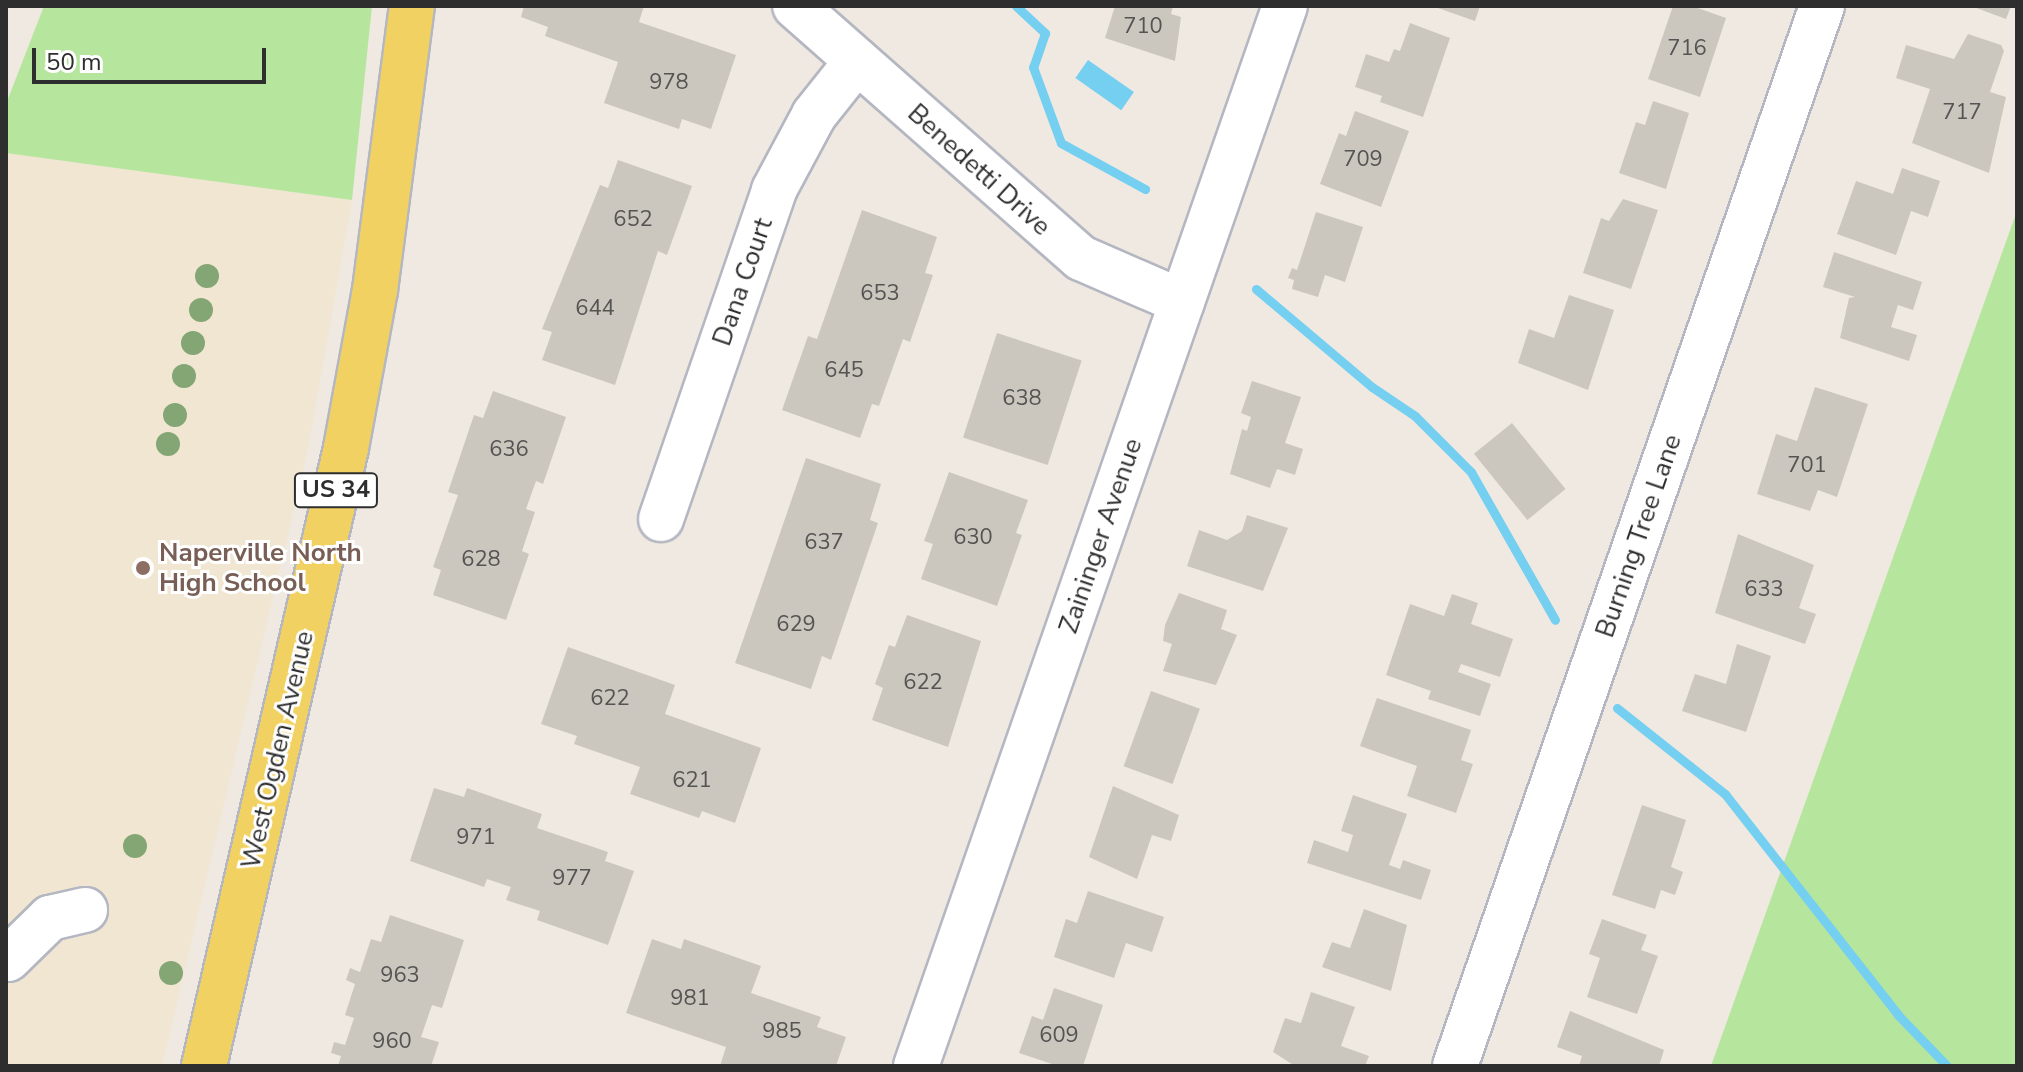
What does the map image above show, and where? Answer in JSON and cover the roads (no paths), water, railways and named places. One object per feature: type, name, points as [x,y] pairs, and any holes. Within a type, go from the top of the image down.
[{"type":"main road","name":"West Ogden Avenue","points":[[204,1066],[346,448],[375,290],[412,6]]},
{"type":"street","name":"Benedetti Drive","points":[[795,6],[1081,258],[1182,302]]},
{"type":"street","name":"Zaininger Avenue","points":[[916,1066],[1285,6]]},
{"type":"street","name":"Burning Tree Lane","points":[[1455,1066],[1822,6]]},
{"type":"street","name":"Dana Court","points":[[661,519],[774,190],[814,115],[857,61]]},
{"type":"street","points":[[8,959],[50,918],[85,910]]},
{"type":"water","points":[[1088,60],[1134,92],[1121,110],[1075,78]]},
{"type":"waterway","points":[[1016,6],[1045,33],[1033,67],[1061,143],[1145,189]]},
{"type":"waterway","points":[[1256,289],[1372,387],[1415,416],[1471,472],[1555,620]]},
{"type":"waterway","points":[[1617,708],[1725,794],[1898,1015],[1947,1066]]},
{"type":"place","name":"Naperville North High School","points":[[143,568]]}]
